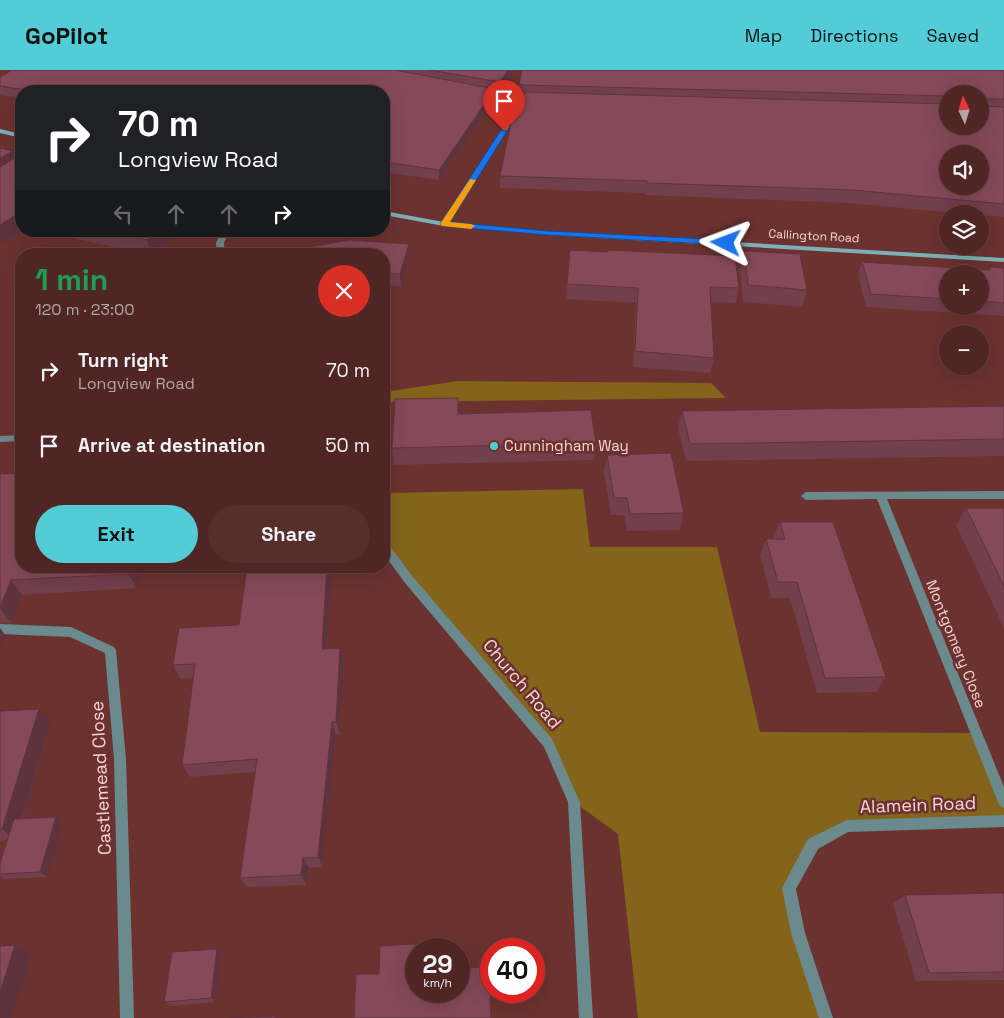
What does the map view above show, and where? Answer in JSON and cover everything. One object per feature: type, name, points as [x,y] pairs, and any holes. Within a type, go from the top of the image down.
[{"type":"street","points":[[477,93],[523,100],[543,100]]},
{"type":"street","points":[[444,224],[523,100]]},
{"type":"street","points":[[0,131],[15,135]]},
{"type":"street","name":"Callington Road","points":[[390,214],[444,224],[548,233],[915,253],[1004,260]]},
{"type":"street","points":[[0,439],[15,438]]},
{"type":"street","points":[[806,496],[1004,496]]},
{"type":"street","name":"Montgomery Close","points":[[881,496],[1004,802]]},
{"type":"street","name":"Church Road","points":[[390,556],[548,743],[574,802],[586,1018]]},
{"type":"street","name":"Castlemead Close","points":[[0,629],[71,632],[110,650],[120,759],[127,1018]]},
{"type":"street","name":"Alamein Road","points":[[826,1018],[798,933],[789,888],[813,844],[847,826],[1004,821]]},
{"type":"shaded area","points":[[458,381],[711,383],[726,398],[390,402],[390,391]]},
{"type":"shaded area","points":[[583,489],[590,547],[717,547],[760,732],[976,733],[1004,802],[1004,821],[847,826],[813,844],[789,888],[826,1018],[638,1018],[618,834],[574,802],[548,743],[409,580],[390,555],[390,493]]},
{"type":"building","points":[[12,70],[395,70],[495,89],[439,170],[390,163],[390,85],[15,85],[15,88],[0,86],[0,77]]},
{"type":"building","points":[[430,70],[508,70],[500,82]]},
{"type":"building","points":[[522,70],[1004,70],[1004,99],[989,99],[989,85],[939,85],[939,96],[519,84]]},
{"type":"building","points":[[526,92],[939,104],[939,135],[989,135],[989,106],[1004,107],[1004,204],[853,190],[500,176],[513,112]]},
{"type":"building","points":[[0,148],[13,151],[0,158]]},
{"type":"building","points":[[15,158],[15,216],[0,225],[0,167]]},
{"type":"building","points":[[133,237],[150,237],[147,240]]},
{"type":"building","points":[[349,240],[409,244],[400,274],[390,274],[390,248],[303,248]]},
{"type":"building","points":[[570,250],[735,256],[739,288],[710,287],[714,358],[635,351],[638,288],[567,284]]},
{"type":"building","points":[[744,251],[800,254],[807,290],[748,285]]},
{"type":"building","points":[[862,262],[939,267],[939,298],[871,294]]},
{"type":"building","points":[[990,267],[1004,268],[1004,303],[989,302]]},
{"type":"building","points":[[458,398],[458,414],[591,410],[596,443],[392,448],[395,399]]},
{"type":"building","points":[[1004,406],[1004,439],[690,444],[682,411]]},
{"type":"building","points":[[671,453],[684,513],[630,514],[627,498],[614,498],[607,455]]},
{"type":"building","points":[[15,473],[15,573],[128,574],[11,580],[0,608],[0,474]]},
{"type":"building","points":[[966,508],[1004,508],[1004,586]]},
{"type":"building","points":[[780,522],[833,522],[886,677],[825,678],[797,582],[778,582],[766,539],[785,539]]},
{"type":"building","points":[[246,573],[327,573],[322,649],[340,648],[336,722],[332,722],[318,857],[303,858],[301,875],[240,878],[257,759],[182,765],[195,664],[173,665],[179,628],[239,625]]},
{"type":"building","points":[[39,709],[2,829],[0,829],[0,711]]},
{"type":"building","points":[[56,817],[40,872],[0,874],[0,863],[14,819]]},
{"type":"building","points":[[1004,893],[1004,972],[929,973],[905,895]]},
{"type":"building","points":[[15,945],[0,993],[0,946]]},
{"type":"building","points":[[405,945],[405,1003],[470,1003],[470,968],[480,967],[480,1003],[490,1003],[491,1018],[354,1018],[356,974],[379,974],[380,946]]},
{"type":"building","points":[[217,949],[211,998],[164,1002],[172,952]]},
{"type":"building","points":[[275,1016],[275,1018],[228,1018]]},
{"type":"slow traffic","points":[[471,226],[444,224],[472,180]]},
{"type":"place","name":"Cunningham Way","points":[[494,446]]},
{"type":"route","points":[[504,131],[444,224],[548,233],[726,243]]}]
